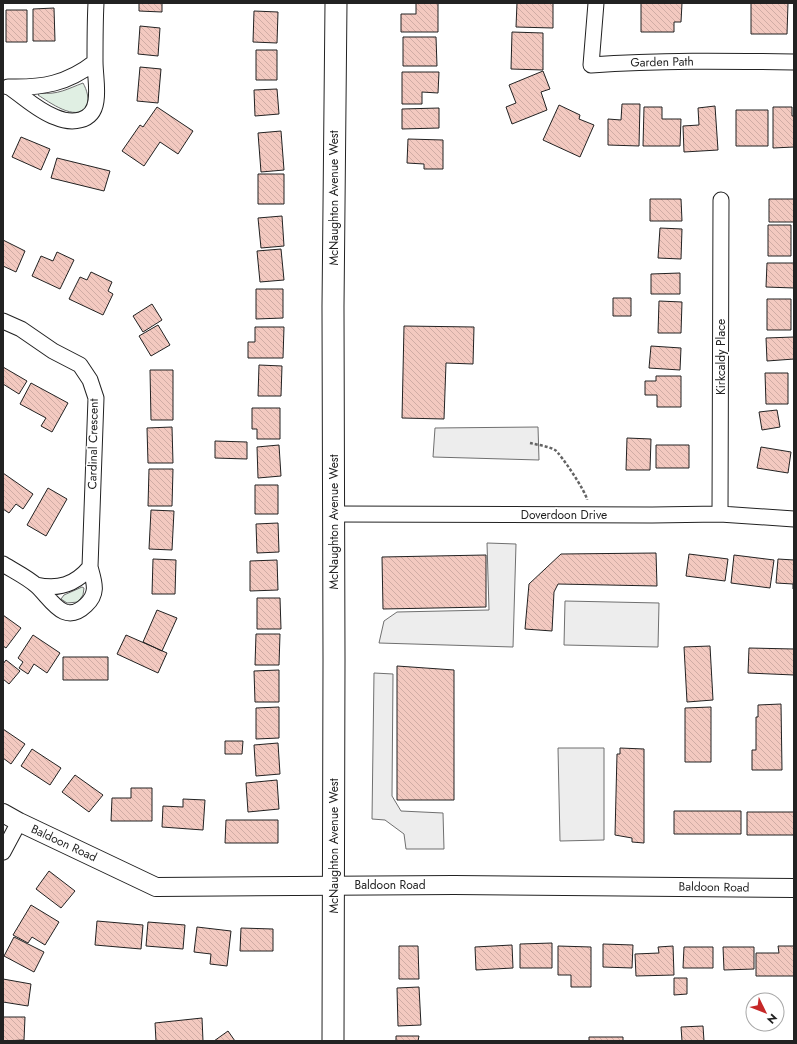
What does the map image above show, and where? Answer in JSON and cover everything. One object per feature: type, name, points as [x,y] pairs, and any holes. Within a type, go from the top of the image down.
[{"type":"main road","name":"McNaughton Avenue West","points":[[333,1041],[336,3]]},
{"type":"street","points":[[6,87],[54,117],[67,121],[78,122],[86,117],[92,111],[96,102],[96,3]]},
{"type":"street","name":"Garden Path","points":[[596,3],[591,65],[652,62],[794,62]]},
{"type":"street","points":[[6,87],[42,86],[57,83],[78,74],[95,62]]},
{"type":"street","name":"Kirkcaldy Place","points":[[720,514],[721,200]]},
{"type":"street","name":"Cardinal Crescent","points":[[3,321],[21,329],[54,351],[80,365],[90,380],[96,398],[90,568],[95,592],[90,601],[83,608],[75,612],[66,613],[58,609],[36,585],[3,564]]},
{"type":"street","name":"Doverdoon Drive","points":[[334,514],[652,516],[720,514],[794,519]]},
{"type":"street","name":"Cardinal Crescent","points":[[36,585],[56,587],[68,584],[78,580],[90,568]]},
{"type":"street","name":"Baldoon Road","points":[[3,813],[156,887],[454,885],[794,888]]},
{"type":"street","points":[[3,852],[19,822]]},
{"type":"path","points":[[530,443],[555,450],[579,483],[587,497],[588,515]]},
{"type":"green space","points":[[83,83],[87,92],[88,101],[86,107],[82,111],[69,112],[55,106],[38,95],[40,93],[62,91]]},
{"type":"green space","points":[[82,587],[84,588],[83,595],[78,602],[67,603],[61,599],[64,595]]},
{"type":"shaded area","points":[[538,427],[539,460],[433,457],[435,428]]},
{"type":"shaded area","points":[[487,543],[516,544],[513,647],[379,643],[384,621],[397,612],[489,610]]},
{"type":"shaded area","points":[[565,601],[659,603],[658,647],[564,645]]},
{"type":"shaded area","points":[[374,673],[393,674],[392,796],[401,811],[443,813],[444,849],[406,849],[404,834],[385,820],[372,819]]},
{"type":"shaded area","points":[[558,748],[604,748],[604,840],[560,841]]},
{"type":"building","points":[[139,3],[162,3],[162,12],[139,11]]},
{"type":"building","points":[[416,3],[438,3],[438,32],[401,32],[401,14],[416,14]]},
{"type":"building","points":[[517,3],[553,3],[553,28],[516,27]]},
{"type":"building","points":[[641,3],[682,3],[681,22],[674,22],[674,32],[641,32]]},
{"type":"building","points":[[751,3],[788,3],[787,34],[751,34]]},
{"type":"building","points":[[54,8],[55,41],[33,41],[33,9]]},
{"type":"building","points":[[6,10],[27,10],[27,42],[6,42]]},
{"type":"building","points":[[254,11],[278,12],[277,43],[253,42]]},
{"type":"building","points":[[140,26],[160,28],[158,56],[138,54]]},
{"type":"building","points":[[512,32],[543,33],[543,70],[511,69]]},
{"type":"building","points":[[403,37],[436,37],[437,66],[403,66]]},
{"type":"building","points":[[256,50],[277,50],[277,80],[256,80]]},
{"type":"building","points":[[140,67],[161,69],[158,103],[137,101]]},
{"type":"building","points":[[543,71],[550,89],[541,92],[547,110],[512,124],[506,107],[516,103],[509,85]]},
{"type":"building","points":[[402,72],[439,72],[438,93],[422,92],[422,104],[402,104]]},
{"type":"building","points":[[277,89],[279,114],[255,116],[254,90]]},
{"type":"building","points":[[622,104],[640,104],[639,146],[608,145],[608,119],[621,120]]},
{"type":"building","points":[[559,105],[580,115],[579,119],[594,125],[580,157],[543,140]]},
{"type":"building","points":[[715,106],[718,150],[684,152],[683,126],[699,125],[698,108]]},
{"type":"building","points":[[157,107],[193,131],[178,154],[160,142],[144,166],[122,151],[140,125],[143,127]]},
{"type":"building","points":[[644,107],[662,107],[662,119],[681,119],[680,146],[643,146]]},
{"type":"building","points":[[773,107],[792,107],[792,116],[794,116],[794,147],[773,148]]},
{"type":"building","points":[[439,108],[439,128],[402,129],[402,109]]},
{"type":"building","points":[[736,110],[768,110],[768,146],[736,146]]},
{"type":"building","points":[[281,131],[284,170],[261,172],[258,133]]},
{"type":"building","points":[[21,137],[50,149],[41,170],[12,157]]},
{"type":"building","points":[[408,139],[443,140],[443,169],[424,169],[424,164],[407,163]]},
{"type":"building","points":[[57,158],[110,171],[104,191],[51,178]]},
{"type":"building","points":[[258,174],[284,174],[284,204],[258,204]]},
{"type":"building","points":[[650,199],[681,199],[682,221],[650,221]]},
{"type":"building","points":[[769,199],[794,199],[794,222],[769,222]]},
{"type":"building","points":[[282,216],[284,246],[261,248],[258,218]]},
{"type":"building","points":[[768,225],[791,225],[791,256],[768,256]]},
{"type":"building","points":[[660,228],[682,229],[681,259],[658,258]]},
{"type":"building","points":[[3,240],[25,251],[16,272],[3,266]]},
{"type":"building","points":[[281,249],[284,280],[260,282],[257,251]]},
{"type":"building","points":[[57,252],[74,260],[60,289],[32,276],[41,256],[53,261]]},
{"type":"building","points":[[767,263],[794,263],[794,288],[766,287]]},
{"type":"building","points":[[91,272],[112,282],[108,291],[113,294],[103,315],[69,299],[80,277],[87,280]]},
{"type":"building","points":[[680,273],[680,294],[651,294],[651,274]]},
{"type":"building","points":[[256,289],[283,289],[283,318],[256,319]]},
{"type":"building","points":[[613,298],[631,298],[631,316],[613,316]]},
{"type":"building","points":[[767,299],[791,299],[791,330],[767,330]]},
{"type":"building","points":[[659,301],[682,302],[681,333],[658,333]]},
{"type":"building","points":[[152,304],[162,320],[143,332],[133,316]]},
{"type":"building","points":[[158,325],[170,345],[151,356],[139,336]]},
{"type":"building","points":[[404,326],[474,327],[473,364],[446,363],[444,419],[402,418]]},
{"type":"building","points":[[255,327],[284,327],[283,358],[248,358],[248,342],[255,342]]},
{"type":"building","points":[[794,337],[794,359],[767,361],[766,338]]},
{"type":"building","points":[[651,346],[681,348],[680,370],[649,368]]},
{"type":"building","points":[[259,365],[282,366],[281,396],[258,396]]},
{"type":"building","points":[[3,367],[27,381],[19,394],[3,384]]},
{"type":"building","points":[[150,370],[173,370],[173,420],[151,420]]},
{"type":"building","points":[[765,373],[788,373],[788,404],[766,404]]},
{"type":"building","points":[[656,376],[681,376],[681,407],[657,407],[657,395],[645,395],[645,381],[656,381]]},
{"type":"building","points":[[31,383],[68,403],[52,432],[41,426],[46,418],[20,404]]},
{"type":"building","points":[[252,408],[280,408],[280,439],[257,439],[257,429],[252,429]]},
{"type":"building","points":[[777,410],[780,427],[762,430],[759,412]]},
{"type":"building","points":[[172,427],[173,463],[148,463],[147,428]]},
{"type":"building","points":[[627,438],[651,439],[650,470],[626,470]]},
{"type":"building","points":[[215,441],[247,442],[247,459],[215,458]]},
{"type":"building","points":[[279,445],[281,476],[258,478],[257,447]]},
{"type":"building","points":[[656,445],[689,445],[689,468],[656,468]]},
{"type":"building","points":[[761,447],[791,452],[788,473],[757,468]]},
{"type":"building","points":[[149,469],[173,469],[172,506],[148,506]]},
{"type":"building","points":[[3,473],[33,494],[23,509],[16,504],[9,513],[3,509]]},
{"type":"building","points":[[255,485],[278,485],[278,514],[255,514]]},
{"type":"building","points":[[48,488],[67,499],[46,536],[27,525]]},
{"type":"building","points":[[151,510],[174,511],[172,550],[149,549]]},
{"type":"building","points":[[278,523],[279,552],[257,553],[256,524]]},
{"type":"building","points":[[656,553],[657,586],[558,584],[554,592],[552,631],[525,629],[529,584],[561,554]]},
{"type":"building","points":[[689,554],[728,559],[725,581],[686,576]]},
{"type":"building","points":[[486,555],[486,607],[383,609],[382,557]]},
{"type":"building","points":[[734,555],[774,560],[770,588],[731,583]]},
{"type":"building","points":[[153,559],[176,560],[175,594],[152,594]]},
{"type":"building","points":[[778,559],[794,560],[794,589],[793,584],[776,583]]},
{"type":"building","points":[[277,560],[278,590],[250,591],[250,561]]},
{"type":"building","points":[[257,598],[280,598],[281,629],[257,629]]},
{"type":"building","points":[[157,610],[177,618],[162,651],[143,642]]},
{"type":"building","points":[[3,615],[21,628],[6,648],[3,646]]},
{"type":"building","points":[[256,634],[280,634],[279,665],[255,665]]},
{"type":"building","points":[[33,635],[60,653],[47,673],[34,664],[28,674],[19,668],[23,662],[18,658]]},
{"type":"building","points":[[126,635],[167,653],[158,673],[117,654]]},
{"type":"building","points":[[710,646],[713,700],[687,702],[684,647]]},
{"type":"building","points":[[749,648],[794,649],[794,675],[748,673]]},
{"type":"building","points":[[63,657],[108,657],[108,680],[63,680]]},
{"type":"building","points":[[6,660],[20,671],[9,684],[3,679],[3,664]]},
{"type":"building","points":[[397,666],[454,670],[454,800],[397,800]]},
{"type":"building","points":[[279,670],[279,702],[255,702],[254,671]]},
{"type":"building","points":[[781,704],[782,770],[752,770],[752,750],[756,750],[756,717],[758,717],[758,705]]},
{"type":"building","points":[[279,707],[279,738],[256,739],[256,708]]},
{"type":"building","points":[[711,707],[711,762],[685,762],[685,708]]},
{"type":"building","points":[[3,729],[25,744],[11,764],[3,758]]},
{"type":"building","points":[[225,741],[243,741],[242,754],[225,754]]},
{"type":"building","points":[[278,743],[280,774],[256,776],[254,745]]},
{"type":"building","points":[[620,748],[644,749],[644,843],[632,842],[632,838],[615,835],[617,754],[620,754]]},
{"type":"building","points":[[32,749],[61,768],[50,785],[21,766]]},
{"type":"building","points":[[75,775],[103,795],[89,812],[62,792]]},
{"type":"building","points":[[277,780],[279,809],[248,812],[246,783]]},
{"type":"building","points":[[131,788],[152,788],[152,821],[111,821],[112,798],[131,798]]},
{"type":"building","points":[[183,799],[205,800],[203,830],[162,827],[163,806],[183,807]]},
{"type":"building","points":[[674,811],[741,811],[741,834],[674,834]]},
{"type":"building","points":[[747,812],[794,812],[794,835],[747,835]]},
{"type":"building","points":[[226,820],[278,820],[278,843],[225,843]]},
{"type":"building","points":[[49,871],[75,891],[61,908],[36,889]]},
{"type":"building","points":[[31,905],[59,922],[45,945],[32,937],[28,943],[13,935]]},
{"type":"building","points":[[97,921],[143,925],[141,949],[95,945]]},
{"type":"building","points":[[148,922],[185,925],[183,949],[146,946]]},
{"type":"building","points":[[197,927],[231,931],[227,966],[210,964],[211,954],[194,952]]},
{"type":"building","points":[[241,928],[273,929],[273,951],[240,951]]},
{"type":"building","points":[[14,937],[44,952],[34,972],[4,956]]},
{"type":"building","points":[[552,943],[552,968],[520,968],[520,944]]},
{"type":"building","points":[[603,944],[633,945],[632,968],[603,967]]},
{"type":"building","points":[[512,945],[513,968],[476,970],[475,947]]},
{"type":"building","points":[[399,946],[418,946],[419,979],[399,979]]},
{"type":"building","points":[[558,946],[591,947],[591,987],[571,987],[571,975],[558,975]]},
{"type":"building","points":[[673,946],[674,975],[636,976],[635,954],[659,953],[658,947]]},
{"type":"building","points":[[778,946],[794,946],[794,976],[756,976],[756,953],[779,953]]},
{"type":"building","points":[[684,947],[713,947],[713,968],[683,968]]},
{"type":"building","points":[[723,947],[754,947],[754,969],[724,970]]},
{"type":"building","points":[[674,978],[687,978],[687,994],[674,995]]},
{"type":"building","points":[[3,979],[31,984],[28,1006],[3,1002]]},
{"type":"building","points":[[419,987],[421,1025],[398,1026],[397,988]]},
{"type":"building","points":[[3,1017],[25,1017],[24,1040],[3,1041]]},
{"type":"building","points":[[202,1018],[203,1041],[156,1041],[155,1023]]},
{"type":"building","points":[[703,1026],[704,1041],[682,1041],[681,1027]]},
{"type":"building","points":[[228,1031],[235,1041],[214,1041]]},
{"type":"building","points":[[396,1036],[419,1036],[418,1041],[396,1041]]},
{"type":"building","points":[[589,1037],[623,1037],[623,1041],[589,1041]]}]
